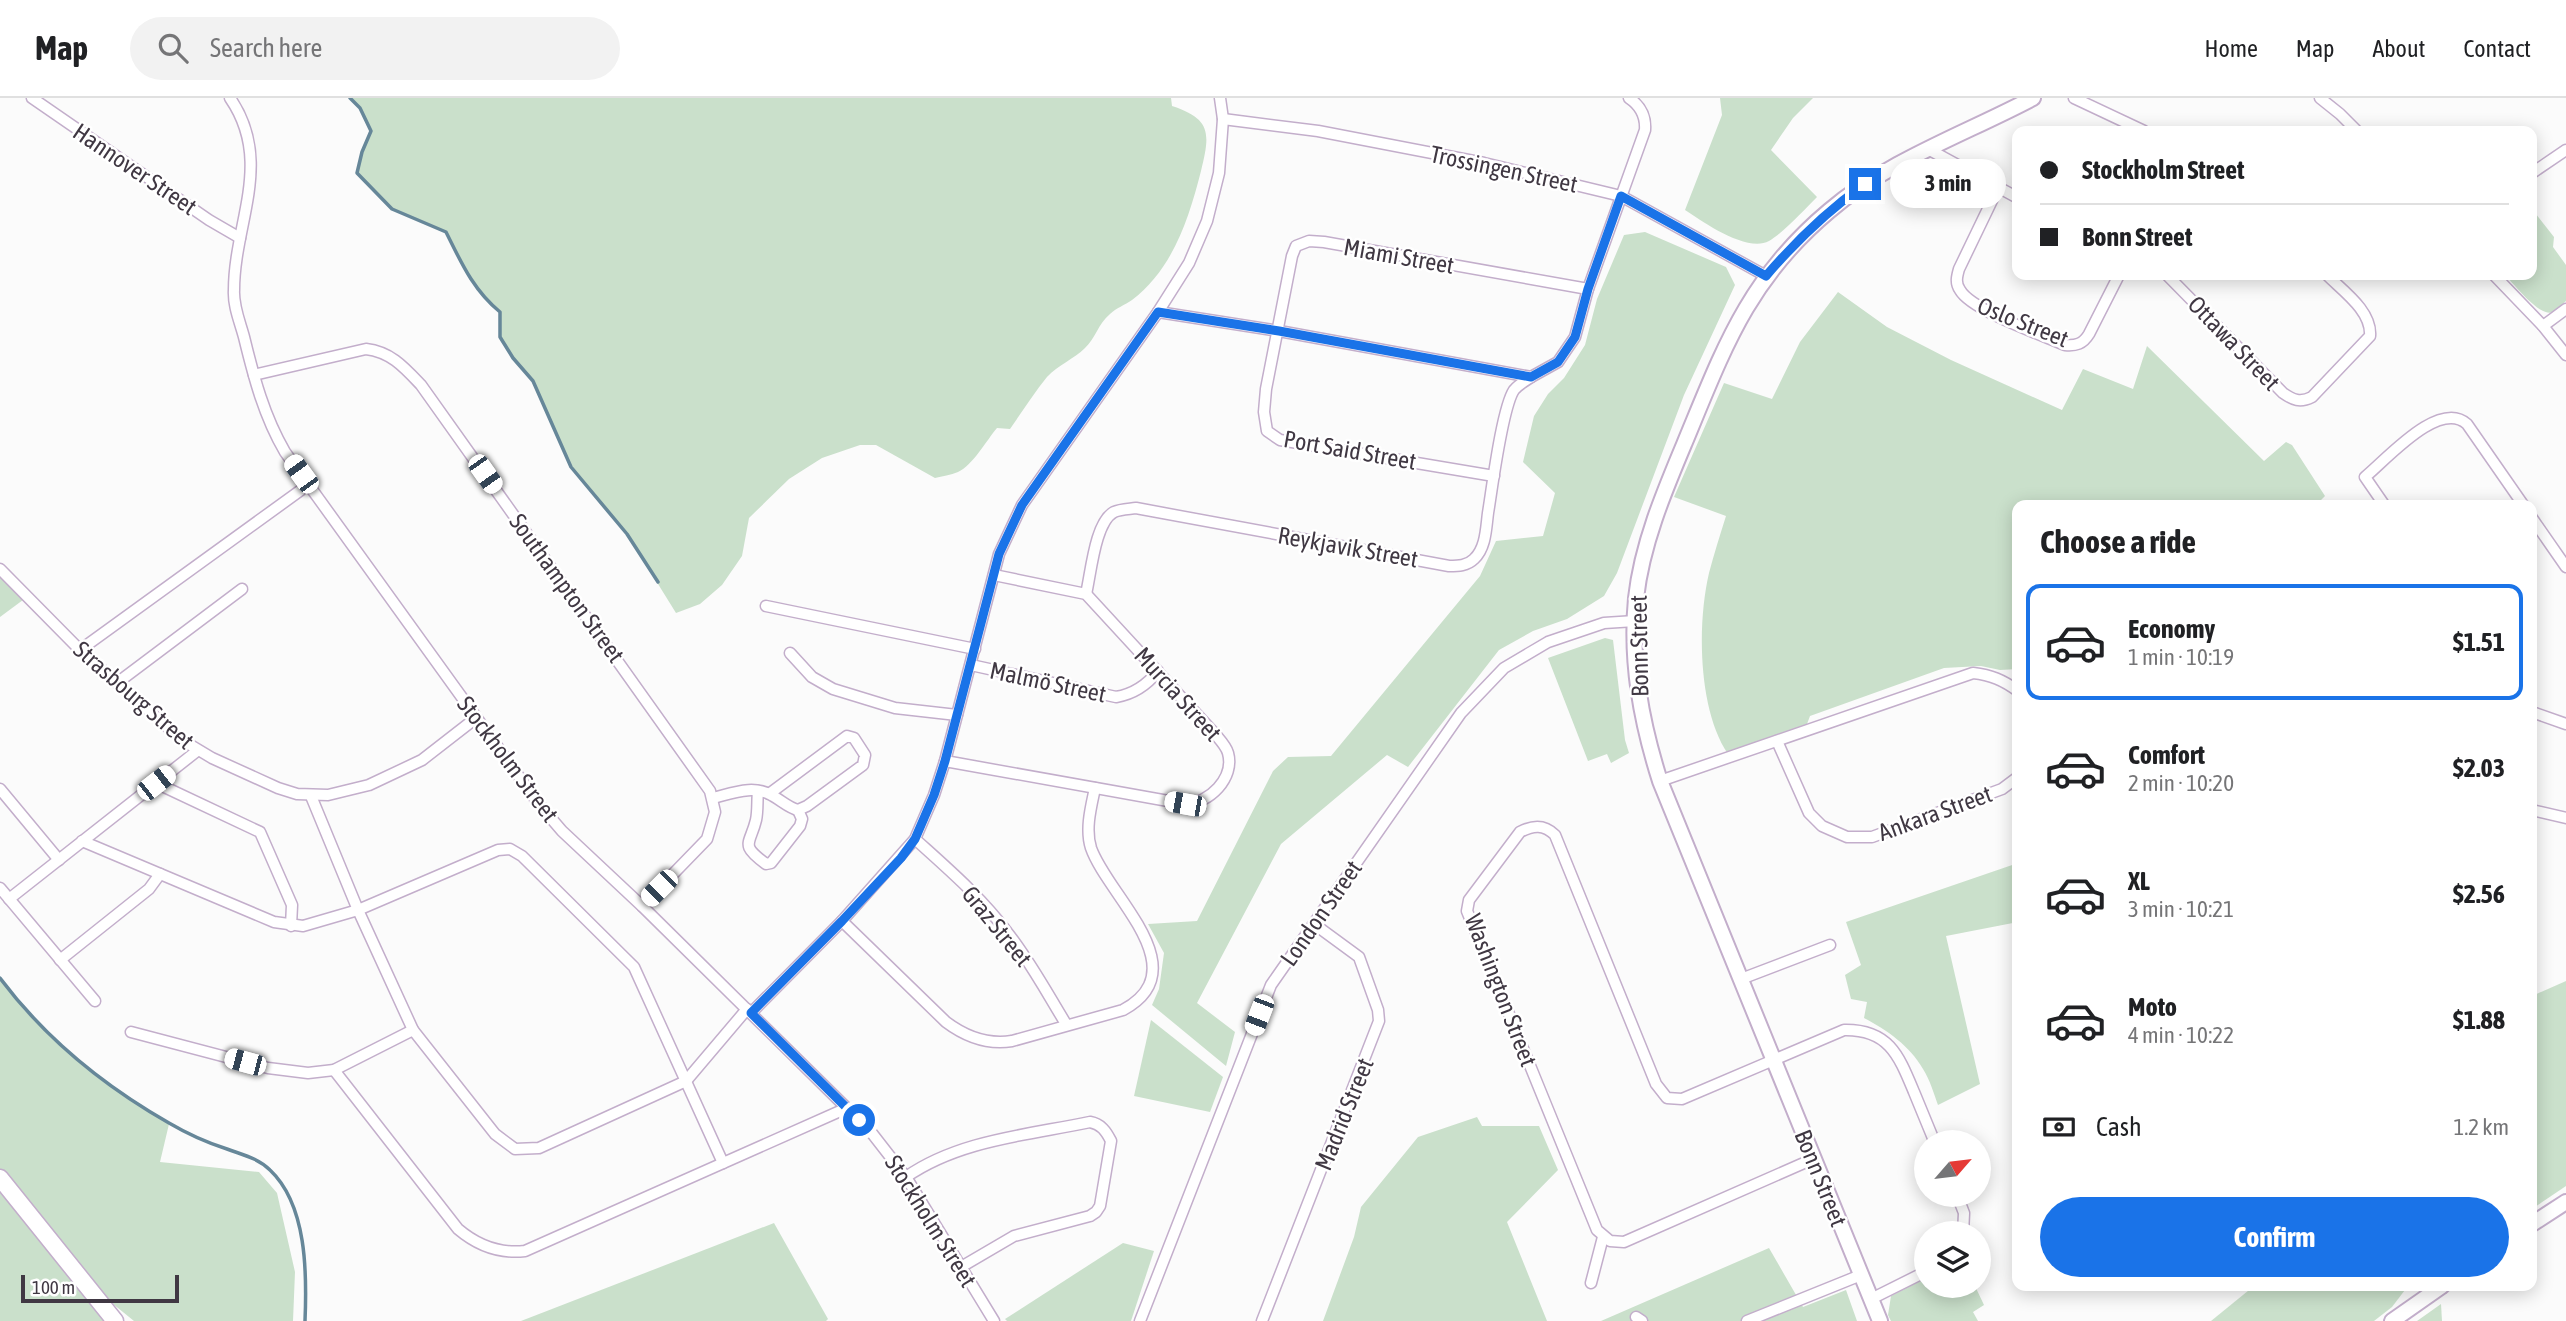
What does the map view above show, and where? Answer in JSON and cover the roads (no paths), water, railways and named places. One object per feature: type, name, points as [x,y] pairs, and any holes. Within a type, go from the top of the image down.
[{"type":"main road","points":[[0,1178],[115,1321]]},
{"type":"street","name":"Hannover Street","points":[[32,98],[209,220],[240,238]]},
{"type":"street","name":"Stockholm Street","points":[[230,98],[245,124],[252,162],[234,295],[266,417],[285,452],[548,816],[749,1011],[878,1141],[906,1177],[994,1321]]},
{"type":"street","points":[[312,796],[358,910],[413,1030],[495,1134],[516,1149],[539,1148],[686,1081],[749,1011],[842,921],[901,858],[915,839],[945,761],[999,554],[1022,505],[1158,312],[1189,263],[1207,221],[1219,173],[1223,119],[1220,98]]},
{"type":"street","name":"Reykjavik Street","points":[[1086,594],[1102,524],[1114,512],[1136,508],[1448,566],[1464,565],[1475,558],[1482,547],[1512,393],[1531,377],[1552,366],[1565,354],[1575,337],[1588,289],[1645,130],[1646,121],[1636,103],[1629,98]]},
{"type":"street","name":"Bonn Street","points":[[1880,1321],[1660,781],[1645,732],[1638,696],[1635,621],[1640,577],[1655,519],[1721,354],[1743,310],[1766,276],[1791,246],[1832,208],[1865,184],[1928,149],[2033,98]]},
{"type":"street","points":[[2074,98],[2133,126]]},
{"type":"street","points":[[2320,98],[2352,126]]},
{"type":"street","name":"Trossingen Street","points":[[1223,119],[1331,133],[1484,163],[1621,196],[1766,276]]},
{"type":"street","points":[[1928,149],[2012,195]]},
{"type":"street","points":[[2537,170],[2566,150]]},
{"type":"street","name":"Oslo Street","points":[[1998,188],[1957,278],[1960,291],[1974,304],[2065,345],[2074,346],[2085,341],[2116,280]]},
{"type":"street","name":"Miami Street","points":[[1279,331],[1292,257],[1296,246],[1308,241],[1588,289]]},
{"type":"street","name":"Ottawa Street","points":[[2172,280],[2283,393],[2293,400],[2302,401],[2312,397],[2370,336],[2370,326],[2364,314],[2332,280]]},
{"type":"street","points":[[2499,280],[2543,326],[2566,355]]},
{"type":"street","points":[[2543,326],[2566,309]]},
{"type":"street","points":[[1158,312],[1531,377]]},
{"type":"street","name":"Port Said Street","points":[[1279,331],[1265,402],[1265,427],[1270,435],[1280,440],[1494,476]]},
{"type":"street","name":"Southampton Street","points":[[254,376],[366,349],[385,353],[403,365],[421,384],[687,755],[713,798]]},
{"type":"street","points":[[2381,500],[2365,477],[2433,421],[2450,416],[2462,419],[2467,424],[2520,500]]},
{"type":"street","points":[[80,650],[300,490]]},
{"type":"street","points":[[2537,525],[2566,567]]},
{"type":"street","name":"Strasbourg Street","points":[[0,569],[80,650],[156,719],[197,751],[278,788],[312,796],[347,791],[388,777],[422,760],[477,718]]},
{"type":"street","points":[[993,575],[1086,594]]},
{"type":"street","points":[[117,683],[242,589]]},
{"type":"street","name":"Murcia Street","points":[[945,761],[1190,804],[1203,800],[1215,791],[1224,779],[1229,759],[1226,747],[1086,594]]},
{"type":"street","points":[[766,606],[975,649]]},
{"type":"street","name":"London Street","points":[[1140,1321],[1267,994],[1461,713],[1493,678],[1518,659],[1564,635],[1604,623],[1635,621]]},
{"type":"street","points":[[790,653],[812,677],[833,689],[895,708],[957,715]]},
{"type":"street","name":"Malmö Street","points":[[971,665],[1110,697],[1135,692],[1158,671]]},
{"type":"street","points":[[1660,781],[1973,673],[2004,680],[2012,686]]},
{"type":"street","points":[[2537,714],[2566,724]]},
{"type":"street","points":[[769,794],[847,736],[854,738],[864,755],[863,765],[798,810]]},
{"type":"street","name":"Ankara Street","points":[[1777,741],[1809,813],[1822,826],[1847,837],[1872,837],[2002,789],[2012,782]]},
{"type":"street","points":[[9,899],[197,751]]},
{"type":"street","points":[[156,783],[260,832],[292,905],[291,926]]},
{"type":"street","points":[[842,921],[946,1022],[971,1037],[998,1043],[1130,1006],[1151,980],[1153,964],[1149,944],[1091,848],[1089,824],[1095,788]]},
{"type":"street","points":[[0,789],[59,860]]},
{"type":"street","points":[[642,906],[708,839],[714,818],[713,798],[747,789],[758,791],[769,794],[798,810],[802,819],[800,825],[771,863],[766,864],[747,845],[755,823],[758,791]]},
{"type":"street","points":[[2537,811],[2566,818]]},
{"type":"street","name":"Washington Street","points":[[1603,1237],[1597,1230],[1467,911],[1469,900],[1520,832],[1541,826],[1555,835],[1656,1084],[1667,1098],[1682,1099],[1773,1059]]},
{"type":"street","name":"Graz Street","points":[[915,839],[956,876],[998,921],[1025,957],[1066,1024]]},
{"type":"street","points":[[82,841],[274,922],[291,926],[303,926],[358,910],[498,850],[510,849],[522,856],[634,967],[723,1163]]},
{"type":"street","points":[[60,960],[149,889],[160,874]]},
{"type":"street","points":[[0,888],[95,1001]]},
{"type":"street","name":"Madrid Street","points":[[1262,1321],[1379,1021],[1378,1010],[1359,957],[1314,924]]},
{"type":"street","points":[[1741,979],[1830,945]]},
{"type":"street","points":[[131,1032],[268,1068],[308,1073],[334,1070],[413,1030]]},
{"type":"street","points":[[1773,1059],[1844,1030],[1873,1034],[1899,1054],[1930,1130]]},
{"type":"street","points":[[334,1070],[458,1229],[470,1239],[498,1251],[525,1251],[847,1108]]},
{"type":"street","points":[[906,1177],[960,1149],[1090,1122],[1101,1126],[1107,1133],[1111,1141],[1097,1212],[1083,1219],[1014,1236],[961,1267]]},
{"type":"street","points":[[1591,1283],[1603,1237],[1617,1243],[1631,1240],[1813,1160]]},
{"type":"street","points":[[2537,1221],[2566,1202]]},
{"type":"street","points":[[2537,1230],[2566,1212]]},
{"type":"street","points":[[1747,1321],[1861,1275]]},
{"type":"street","points":[[1871,1299],[1914,1278]]},
{"type":"street","points":[[2392,1321],[2435,1291]]},
{"type":"waterway","points":[[350,98],[360,108],[371,131],[357,173],[392,209],[446,232],[475,285],[500,312],[500,337],[513,358],[533,381],[571,467],[627,534],[658,582]]},
{"type":"waterway","points":[[0,978],[36,1021],[99,1077],[145,1109],[183,1130],[255,1160],[270,1170],[282,1185],[298,1221],[305,1261],[305,1321]]}]
